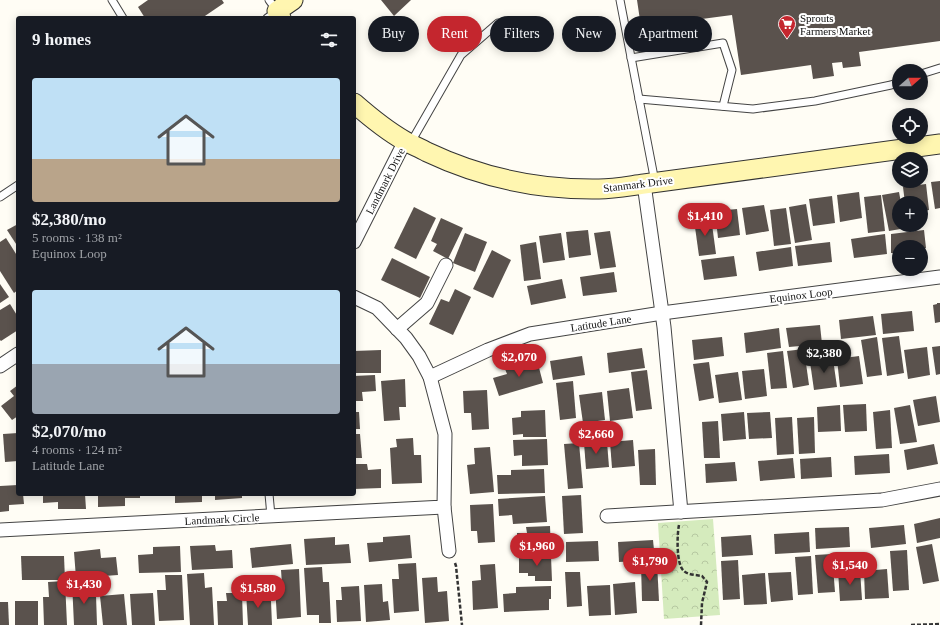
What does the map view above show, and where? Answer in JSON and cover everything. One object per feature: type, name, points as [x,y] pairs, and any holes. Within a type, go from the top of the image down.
[{"type":"main road","points":[[274,12],[293,0]]},
{"type":"main road","name":"Stanmark Drive","points":[[356,105],[376,121],[408,143],[469,170],[530,185],[566,189],[601,189],[650,184],[940,144]]},
{"type":"street","name":"Landmark Drive","points":[[356,238],[408,143]]},
{"type":"street","points":[[650,184],[681,512]]},
{"type":"street","points":[[398,329],[427,303],[446,265]]},
{"type":"street","name":"Equinox Loop","points":[[662,313],[940,277]]},
{"type":"street","points":[[356,297],[377,308],[398,329],[419,356],[430,377],[445,434],[444,507],[449,551]]},
{"type":"street","name":"Latitude Lane","points":[[430,377],[488,350],[530,334],[662,313]]},
{"type":"street","points":[[0,366],[16,355]]},
{"type":"street","points":[[607,516],[882,500],[940,489]]},
{"type":"street","name":"Landmark Circle","points":[[0,530],[444,507]]},
{"type":"lane","points":[[112,0],[122,16]]},
{"type":"lane","points":[[620,0],[639,99],[650,184]]},
{"type":"lane","points":[[408,143],[460,55],[490,30]]},
{"type":"lane","points":[[631,58],[724,42],[732,70],[723,106]]},
{"type":"lane","points":[[928,72],[940,68]]},
{"type":"lane","points":[[639,99],[753,109],[807,102],[892,85]]},
{"type":"lane","points":[[0,197],[16,186]]},
{"type":"lane","points":[[269,496],[271,516]]},
{"type":"path","points":[[681,512],[677,531],[679,564],[684,572],[702,576],[707,582],[702,603],[701,625]]},
{"type":"path","points":[[449,551],[456,566],[462,625]]},
{"type":"path","points":[[911,625],[940,624]]},
{"type":"green space","points":[[713,519],[720,615],[664,619],[658,523]]},
{"type":"building","points":[[148,0],[222,0],[224,3],[205,16],[144,16],[138,7]]},
{"type":"building","points":[[381,0],[411,0],[394,16]]},
{"type":"building","points":[[637,0],[940,0],[940,41],[859,52],[861,66],[843,68],[842,62],[832,63],[834,76],[813,79],[811,65],[741,75],[732,15],[712,18],[712,16],[639,16]]},
{"type":"building","points":[[940,181],[940,208],[935,209],[931,182]]},
{"type":"building","points":[[903,188],[926,188],[927,196],[904,196]]},
{"type":"building","points":[[859,192],[862,218],[840,222],[837,195]]},
{"type":"building","points":[[899,192],[900,196],[892,196],[892,230],[889,231],[882,195]]},
{"type":"building","points":[[881,195],[885,231],[868,233],[864,197]]},
{"type":"building","points":[[832,196],[835,223],[813,226],[809,199]]},
{"type":"building","points":[[806,204],[812,240],[795,243],[789,207]]},
{"type":"building","points":[[764,205],[769,231],[746,235],[742,208]]},
{"type":"building","points":[[414,207],[436,218],[416,259],[394,248]]},
{"type":"building","points":[[786,208],[791,244],[774,246],[770,210]]},
{"type":"building","points":[[737,209],[740,235],[718,238],[715,211]]},
{"type":"building","points":[[711,217],[716,254],[699,256],[694,220]]},
{"type":"building","points":[[441,218],[463,228],[448,259],[433,251],[437,244],[431,241]]},
{"type":"building","points":[[16,225],[16,244],[7,230]]},
{"type":"building","points":[[588,230],[591,255],[569,258],[566,232]]},
{"type":"building","points":[[610,231],[616,267],[600,269],[594,233]]},
{"type":"building","points":[[924,232],[925,240],[892,240],[891,253],[891,234]]},
{"type":"building","points":[[465,233],[487,242],[475,272],[453,263]]},
{"type":"building","points":[[561,233],[565,260],[543,263],[539,236]]},
{"type":"building","points":[[885,234],[887,254],[854,258],[851,239]]},
{"type":"building","points":[[6,238],[16,254],[16,292],[14,293],[0,271],[0,242]]},
{"type":"building","points":[[536,242],[541,279],[524,281],[520,245]]},
{"type":"building","points":[[830,242],[832,262],[798,266],[795,246]]},
{"type":"building","points":[[791,247],[793,266],[759,271],[756,252]]},
{"type":"building","points":[[492,250],[511,260],[493,298],[473,289]]},
{"type":"building","points":[[734,256],[737,276],[704,280],[701,260]]},
{"type":"building","points":[[392,258],[430,277],[420,298],[381,280]]},
{"type":"building","points":[[614,272],[617,292],[583,296],[580,277]]},
{"type":"building","points":[[562,279],[566,298],[531,305],[527,286]]},
{"type":"building","points":[[0,284],[9,297],[0,303]]},
{"type":"building","points":[[455,289],[471,297],[453,335],[429,324],[441,299],[449,302]]},
{"type":"building","points":[[940,303],[940,322],[935,323],[933,305]]},
{"type":"building","points":[[10,304],[16,314],[16,331],[1,341],[0,340],[0,310]]},
{"type":"building","points":[[912,311],[914,331],[883,334],[881,314]]},
{"type":"building","points":[[873,316],[876,335],[841,339],[839,320]]},
{"type":"building","points":[[820,325],[822,344],[789,347],[786,328]]},
{"type":"building","points":[[779,328],[781,348],[746,353],[744,333]]},
{"type":"building","points":[[899,336],[904,373],[887,376],[882,338]]},
{"type":"building","points":[[722,337],[724,356],[694,360],[692,340]]},
{"type":"building","points":[[877,337],[882,375],[867,377],[861,340]]},
{"type":"building","points":[[940,346],[940,374],[936,375],[932,347]]},
{"type":"building","points":[[927,347],[930,375],[908,379],[904,350]]},
{"type":"building","points":[[642,348],[645,368],[609,373],[607,353]]},
{"type":"building","points":[[804,349],[809,385],[793,388],[787,351]]},
{"type":"building","points":[[381,350],[381,373],[356,373],[356,351]]},
{"type":"building","points":[[783,351],[787,388],[771,389],[767,353]]},
{"type":"building","points":[[582,356],[585,375],[553,380],[550,361]]},
{"type":"building","points":[[859,356],[863,384],[840,387],[837,359]]},
{"type":"building","points":[[833,359],[837,387],[814,390],[810,362]]},
{"type":"building","points":[[537,360],[543,383],[499,396],[493,378],[507,374],[505,369]]},
{"type":"building","points":[[709,362],[714,398],[699,401],[693,364]]},
{"type":"building","points":[[764,369],[767,396],[745,399],[742,371]]},
{"type":"building","points":[[647,370],[652,409],[636,411],[631,372]]},
{"type":"building","points":[[738,372],[742,400],[719,403],[715,375]]},
{"type":"building","points":[[375,375],[376,391],[362,392],[363,401],[356,401],[356,376]]},
{"type":"building","points":[[405,379],[406,407],[399,407],[400,420],[384,421],[381,381]]},
{"type":"building","points":[[573,381],[576,418],[560,420],[556,383]]},
{"type":"building","points":[[16,386],[16,417],[12,420],[1,406],[14,396],[10,391]]},
{"type":"building","points":[[629,388],[633,418],[610,421],[607,391]]},
{"type":"building","points":[[487,390],[489,429],[472,430],[471,413],[464,413],[463,391]]},
{"type":"building","points":[[602,392],[605,420],[583,423],[579,395]]},
{"type":"building","points":[[936,396],[940,422],[918,426],[913,400]]},
{"type":"building","points":[[866,404],[867,431],[845,432],[843,405]]},
{"type":"building","points":[[840,405],[841,431],[818,432],[817,407]]},
{"type":"building","points":[[910,405],[917,442],[900,444],[894,408]]},
{"type":"building","points":[[545,410],[546,437],[523,437],[523,434],[513,435],[512,418],[521,417],[521,411]]},
{"type":"building","points":[[890,410],[892,448],[876,449],[873,412]]},
{"type":"building","points":[[356,412],[359,412],[360,429],[356,429]]},
{"type":"building","points":[[744,412],[746,439],[723,441],[721,414]]},
{"type":"building","points":[[770,412],[772,438],[749,439],[747,413]]},
{"type":"building","points":[[792,417],[794,454],[777,455],[775,418]]},
{"type":"building","points":[[814,417],[815,453],[799,454],[797,418]]},
{"type":"building","points":[[718,421],[720,458],[704,458],[702,422]]},
{"type":"building","points":[[16,433],[16,461],[5,462],[3,434]]},
{"type":"building","points":[[356,434],[360,434],[362,458],[356,458]]},
{"type":"building","points":[[413,438],[414,455],[421,455],[422,483],[392,484],[390,448],[397,447],[396,439]]},
{"type":"building","points":[[547,439],[548,465],[522,466],[522,455],[514,456],[513,440]]},
{"type":"building","points":[[633,440],[635,466],[612,468],[610,442]]},
{"type":"building","points":[[607,442],[609,467],[586,469],[584,443]]},
{"type":"building","points":[[579,443],[583,488],[568,489],[564,444]]},
{"type":"building","points":[[934,444],[938,464],[907,470],[904,450]]},
{"type":"building","points":[[490,447],[494,492],[470,494],[467,465],[475,464],[474,448]]},
{"type":"building","points":[[655,449],[656,485],[640,485],[638,450]]},
{"type":"building","points":[[889,454],[890,473],[855,475],[854,456]]},
{"type":"building","points":[[831,457],[832,477],[801,479],[800,459]]},
{"type":"building","points":[[793,458],[795,478],[760,481],[758,461]]},
{"type":"building","points":[[735,462],[737,481],[706,483],[705,464]]},
{"type":"building","points":[[356,464],[367,464],[368,470],[381,469],[381,488],[356,489]]},
{"type":"building","points":[[544,469],[545,493],[498,494],[497,475],[511,475],[511,470]]},
{"type":"building","points":[[16,485],[16,496],[23,496],[24,504],[9,505],[9,511],[0,512],[0,486]]},
{"type":"building","points":[[581,495],[583,533],[564,534],[562,496]]},
{"type":"building","points":[[43,496],[85,496],[86,509],[58,509],[58,502],[43,503]]},
{"type":"building","points":[[98,496],[140,496],[140,498],[125,498],[125,506],[98,507]]},
{"type":"building","points":[[175,496],[202,496],[202,502],[175,503]]},
{"type":"building","points":[[215,496],[242,496],[242,498],[215,500]]},
{"type":"building","points":[[545,496],[547,522],[513,524],[512,515],[499,516],[498,499]]},
{"type":"building","points":[[493,504],[495,542],[478,543],[477,531],[471,531],[470,505]]},
{"type":"building","points":[[940,518],[940,538],[917,543],[914,524]]},
{"type":"building","points":[[904,525],[906,544],[871,548],[869,528]]},
{"type":"building","points":[[550,526],[551,552],[518,552],[517,533],[527,533],[526,527]]},
{"type":"building","points":[[849,527],[850,547],[816,549],[815,528]]},
{"type":"building","points":[[809,532],[810,552],[775,554],[774,534]]},
{"type":"building","points":[[410,535],[412,558],[369,562],[367,543],[383,542],[383,537]]},
{"type":"building","points":[[751,535],[753,555],[722,557],[721,537]]},
{"type":"building","points":[[335,537],[335,545],[349,544],[351,563],[306,565],[304,539]]},
{"type":"building","points":[[653,540],[655,560],[619,562],[618,542]]},
{"type":"building","points":[[598,541],[599,561],[566,562],[566,542]]},
{"type":"building","points":[[291,544],[293,564],[252,568],[250,548]]},
{"type":"building","points":[[932,544],[939,581],[923,584],[916,547]]},
{"type":"building","points":[[215,545],[216,551],[232,550],[233,568],[192,570],[190,546]]},
{"type":"building","points":[[180,546],[181,572],[139,573],[138,555],[153,554],[153,547]]},
{"type":"building","points":[[100,549],[101,558],[116,557],[118,575],[76,578],[74,552]]},
{"type":"building","points":[[907,550],[909,590],[893,591],[890,551]]},
{"type":"building","points":[[832,554],[835,592],[818,593],[815,555]]},
{"type":"building","points":[[21,556],[64,556],[65,580],[22,580]]},
{"type":"building","points":[[519,556],[551,556],[552,581],[535,581],[535,576],[528,576],[528,573],[519,573]]},
{"type":"building","points":[[811,556],[813,594],[798,595],[795,557]]},
{"type":"building","points":[[738,560],[740,599],[723,600],[721,561]]},
{"type":"building","points":[[416,563],[419,611],[394,613],[392,579],[399,579],[398,564]]},
{"type":"building","points":[[657,563],[659,601],[642,601],[641,564]]},
{"type":"building","points":[[495,564],[498,608],[473,610],[472,581],[481,580],[480,565]]},
{"type":"building","points":[[322,567],[323,582],[329,582],[331,623],[319,623],[319,615],[307,615],[304,568]]},
{"type":"building","points":[[299,569],[301,617],[277,619],[275,585],[282,584],[281,570]]},
{"type":"building","points":[[887,569],[889,598],[865,599],[864,571]]},
{"type":"building","points":[[860,570],[862,600],[840,601],[838,571]]},
{"type":"building","points":[[565,572],[580,572],[582,606],[567,607]]},
{"type":"building","points":[[791,572],[793,600],[771,602],[768,573]]},
{"type":"building","points":[[204,573],[205,588],[212,587],[214,625],[190,625],[187,574]]},
{"type":"building","points":[[765,573],[767,604],[744,605],[742,575]]},
{"type":"building","points":[[165,575],[182,575],[184,620],[159,621],[157,590],[166,590]]},
{"type":"building","points":[[437,577],[438,592],[447,591],[449,621],[425,623],[422,578]]},
{"type":"building","points":[[65,581],[67,625],[44,625],[43,597],[49,597],[48,582]]},
{"type":"building","points":[[89,581],[90,596],[96,595],[97,625],[74,625],[72,582]]},
{"type":"building","points":[[635,582],[637,613],[615,615],[613,584]]},
{"type":"building","points":[[382,584],[383,602],[388,601],[390,620],[366,622],[364,585]]},
{"type":"building","points":[[610,585],[611,615],[589,616],[587,586]]},
{"type":"building","points":[[359,586],[361,621],[337,622],[336,600],[342,600],[341,587]]},
{"type":"building","points":[[551,586],[549,610],[504,612],[503,594],[516,593],[516,587]]},
{"type":"building","points":[[263,591],[264,601],[271,601],[272,625],[248,625],[246,592]]},
{"type":"building","points":[[153,593],[155,625],[132,625],[130,594]]},
{"type":"building","points":[[226,593],[242,593],[243,625],[218,625],[217,601],[227,601]]},
{"type":"building","points":[[124,594],[127,625],[103,625],[100,596]]},
{"type":"building","points":[[15,601],[38,601],[38,625],[15,625]]},
{"type":"building","points":[[0,602],[8,602],[9,625],[0,625]]},
{"type":"place","name":"Sprouts Farmers Market","points":[[787,39]]}]
